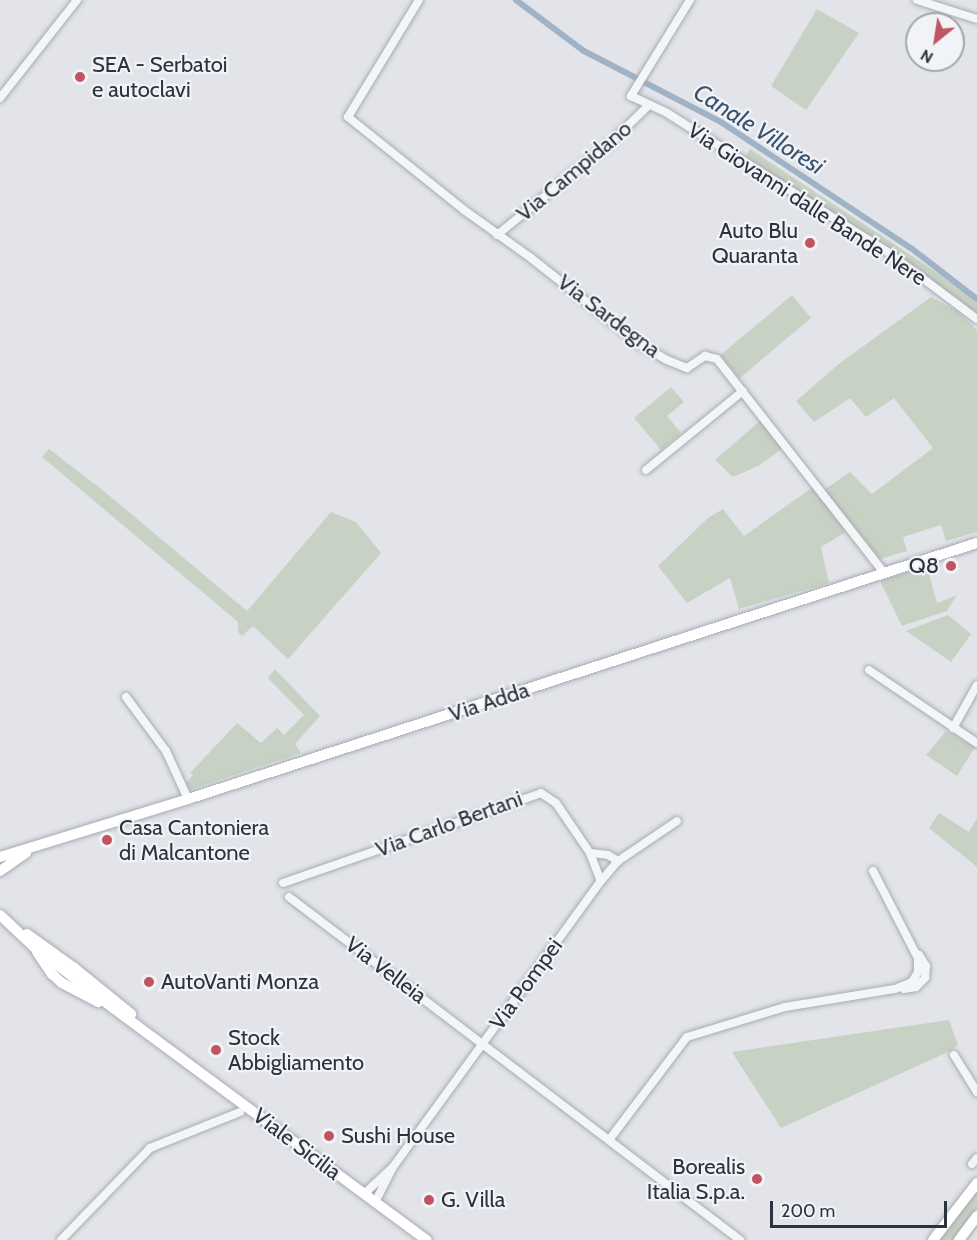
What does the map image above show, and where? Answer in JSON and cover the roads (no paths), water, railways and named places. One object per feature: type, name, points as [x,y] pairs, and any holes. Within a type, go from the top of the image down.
[{"type":"main road","name":"Via Adda","points":[[0,857],[188,799],[977,543]]},
{"type":"main road","points":[[0,871],[33,847]]},
{"type":"main road","name":"Viale Sicilia","points":[[1,914],[34,947],[118,1002],[166,1047]]},
{"type":"main road","name":"Viale Sicilia","points":[[16,927],[39,940],[113,1008],[427,1240]]},
{"type":"main road","points":[[34,947],[42,962],[64,984],[113,1008]]},
{"type":"main road","points":[[74,972],[73,986],[64,984],[59,976],[74,972]]},
{"type":"main road","points":[[933,1240],[977,1183]]},
{"type":"main road","points":[[959,1240],[977,1216]]},
{"type":"street","points":[[0,98],[78,0]]},
{"type":"street","name":"Via Sardegna","points":[[419,0],[348,117],[497,235],[531,258],[646,348],[687,368],[705,356],[717,359],[884,573]]},
{"type":"street","name":"Via Giovanni dalle Bande Nere","points":[[690,0],[631,96],[742,159],[889,253],[977,319]]},
{"type":"street","points":[[917,0],[977,19]]},
{"type":"street","name":"Via Campidano","points":[[497,235],[609,144],[649,105]]},
{"type":"street","points":[[646,470],[743,391]]},
{"type":"street","points":[[869,670],[977,743]]},
{"type":"street","points":[[953,728],[977,685]]},
{"type":"street","points":[[126,697],[166,751],[188,799]]},
{"type":"street","name":"Via Carlo Bertani","points":[[283,883],[535,793],[547,795],[556,803],[590,853],[601,881]]},
{"type":"street","name":"Via Pompei","points":[[375,1202],[393,1167],[601,881],[618,861],[677,821]]},
{"type":"street","points":[[590,853],[608,855],[618,861]]},
{"type":"street","points":[[609,1140],[687,1037],[785,1007],[914,988],[925,978],[925,964],[913,948],[873,871]]},
{"type":"street","name":"Via Velleia","points":[[289,897],[740,1240]]},
{"type":"street","points":[[954,1055],[977,1092]]},
{"type":"street","points":[[61,1240],[150,1148],[240,1112]]},
{"type":"street","name":"Via Pompei","points":[[364,1194],[393,1167]]},
{"type":"waterway","name":"Canale Villoresi","points":[[516,0],[584,51],[721,122],[911,248],[977,299]]},
{"type":"place","name":"SEA - Serbatoi e autoclavi","points":[[80,77]]},
{"type":"place","name":"Auto Blu Quaranta","points":[[810,243]]},
{"type":"place","name":"Q8","points":[[951,566]]},
{"type":"place","name":"Casa Cantoniera di Malcantone","points":[[107,840]]},
{"type":"place","name":"AutoVanti Monza","points":[[149,982]]},
{"type":"place","name":"Stock Abbigliamento","points":[[216,1050]]},
{"type":"place","name":"Sushi House","points":[[329,1136]]},
{"type":"place","name":"Borealis Italia S.p.a.","points":[[757,1179]]},
{"type":"place","name":"G. Villa","points":[[429,1200]]}]
